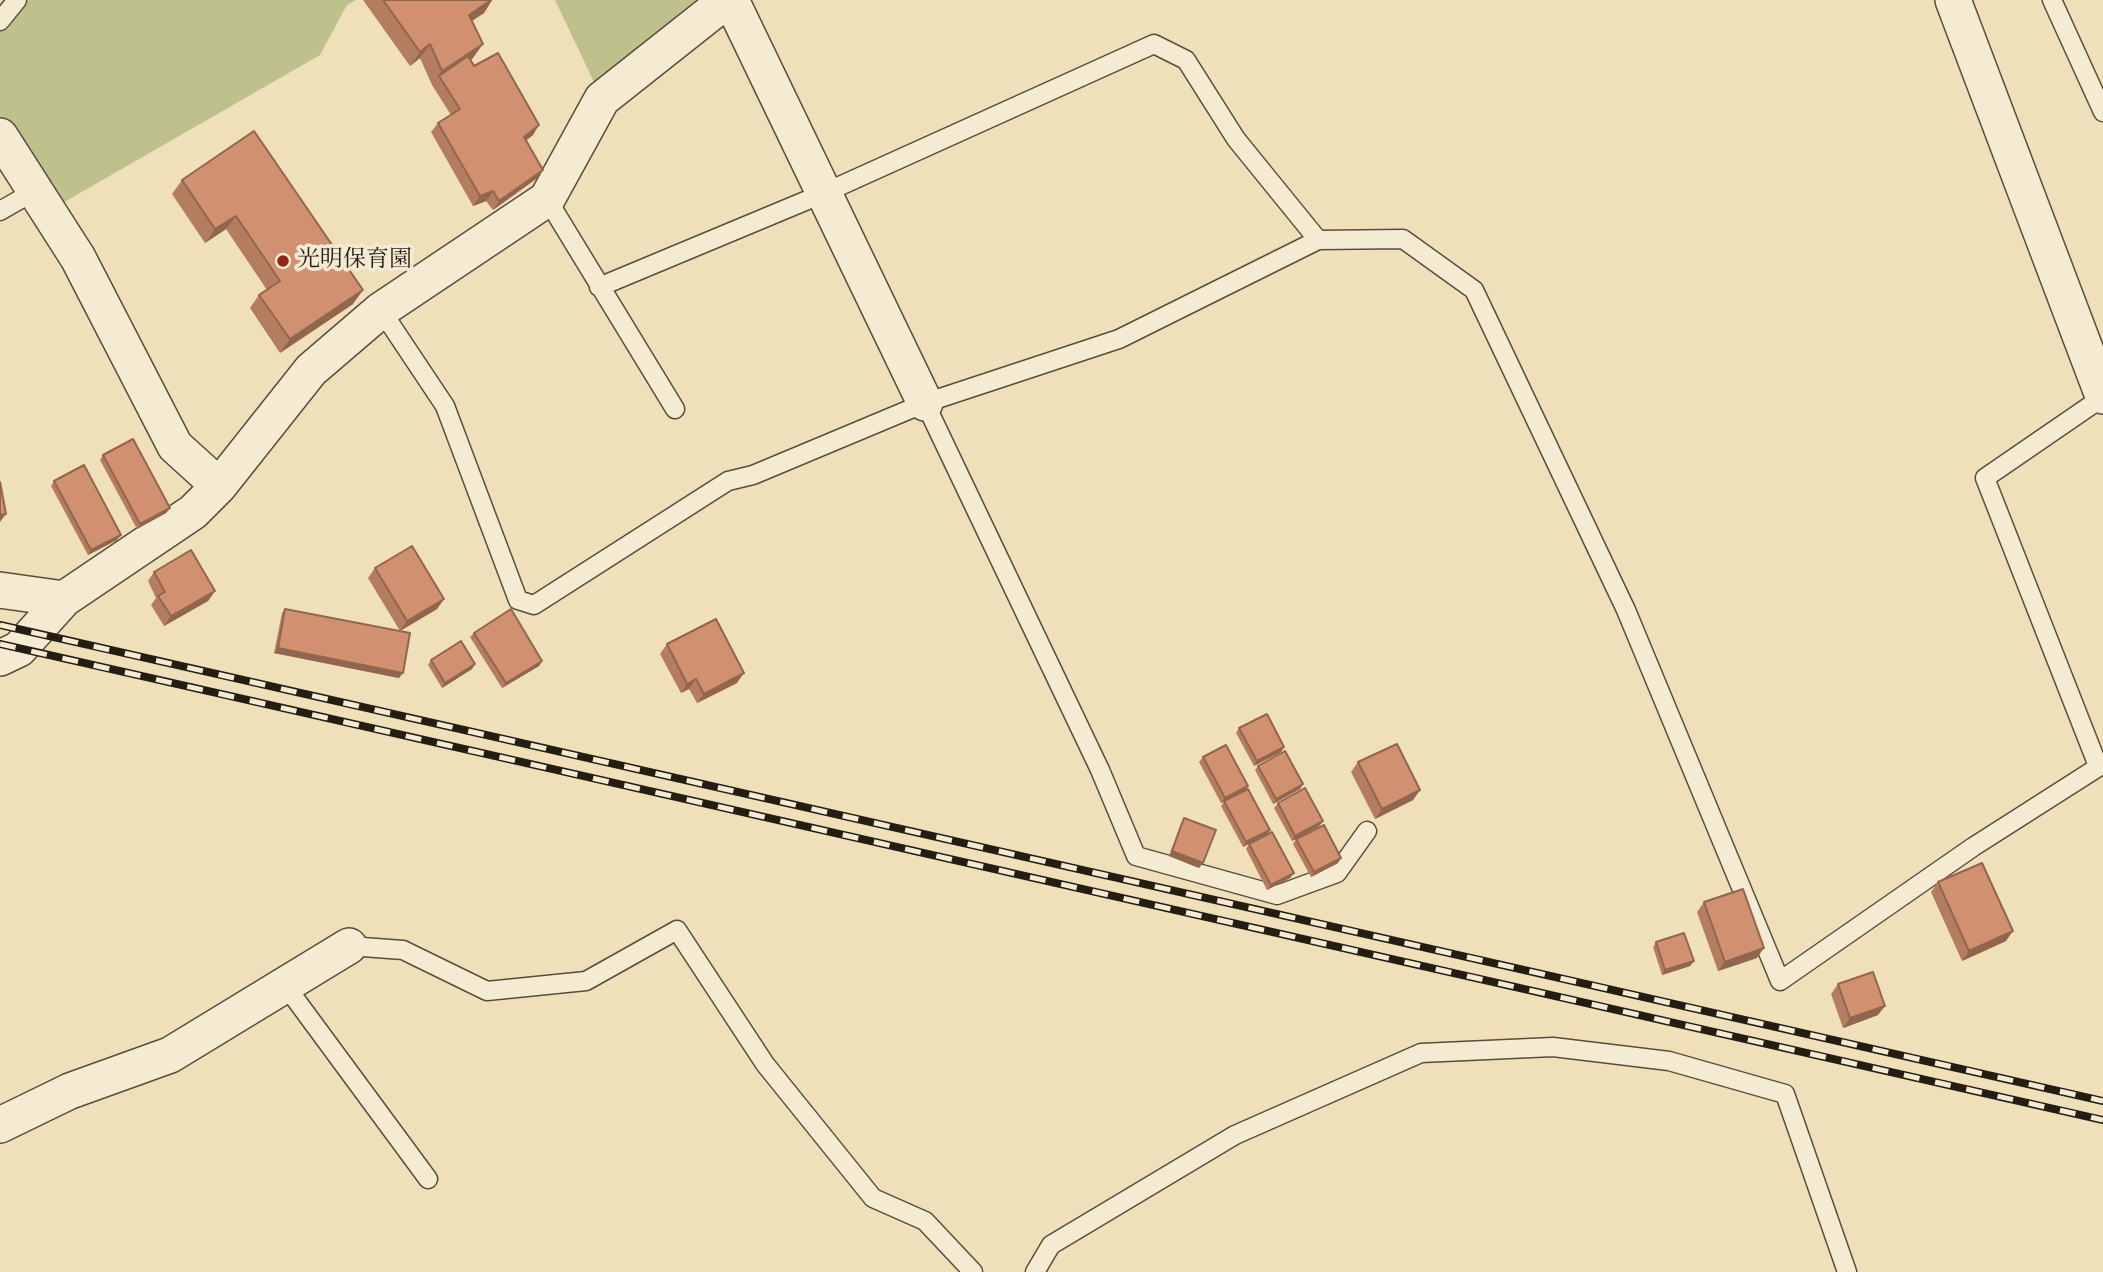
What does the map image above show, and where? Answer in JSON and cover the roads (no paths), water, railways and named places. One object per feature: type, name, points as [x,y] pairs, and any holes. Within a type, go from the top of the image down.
[{"type":"street","points":[[0,658],[19,649],[64,599],[193,512],[219,486],[311,370],[381,310],[547,199],[602,99],[729,0],[925,403]]},
{"type":"street","points":[[1952,0],[2103,396]]},
{"type":"street","points":[[0,136],[33,192],[78,258],[175,446],[219,486]]},
{"type":"street","points":[[0,590],[64,599]]},
{"type":"street","points":[[0,1125],[71,1091],[170,1055],[349,946]]},
{"type":"lane","points":[[0,21],[17,0]]},
{"type":"lane","points":[[2052,0],[2103,112]]},
{"type":"lane","points":[[600,288],[822,194],[1154,44],[1186,60],[1236,139],[1318,240]]},
{"type":"lane","points":[[0,211],[33,192]]},
{"type":"lane","points":[[547,199],[675,408]]},
{"type":"lane","points":[[381,310],[445,406],[518,600],[534,605],[728,481],[753,475],[925,403],[1119,339],[1318,240],[1403,239],[1475,290],[1626,610],[1780,981],[1973,847],[2101,765],[1985,478],[2103,396]]},
{"type":"lane","points":[[925,403],[1100,770],[1136,856],[1277,895],[1337,873],[1367,831]]},
{"type":"lane","points":[[349,946],[403,950],[487,991],[586,981],[677,930],[765,1064],[873,1198],[925,1221],[973,1272]]},
{"type":"lane","points":[[285,985],[428,1179]]},
{"type":"lane","points":[[1035,1272],[1051,1244],[1235,1135],[1422,1053],[1553,1047],[1669,1061],[1785,1094],[1847,1272]]},
{"type":"railway","points":[[0,625],[2103,1101]]},
{"type":"railway","points":[[0,644],[2103,1120]]},
{"type":"place","name":"光明保育園","points":[[283,261]]}]
